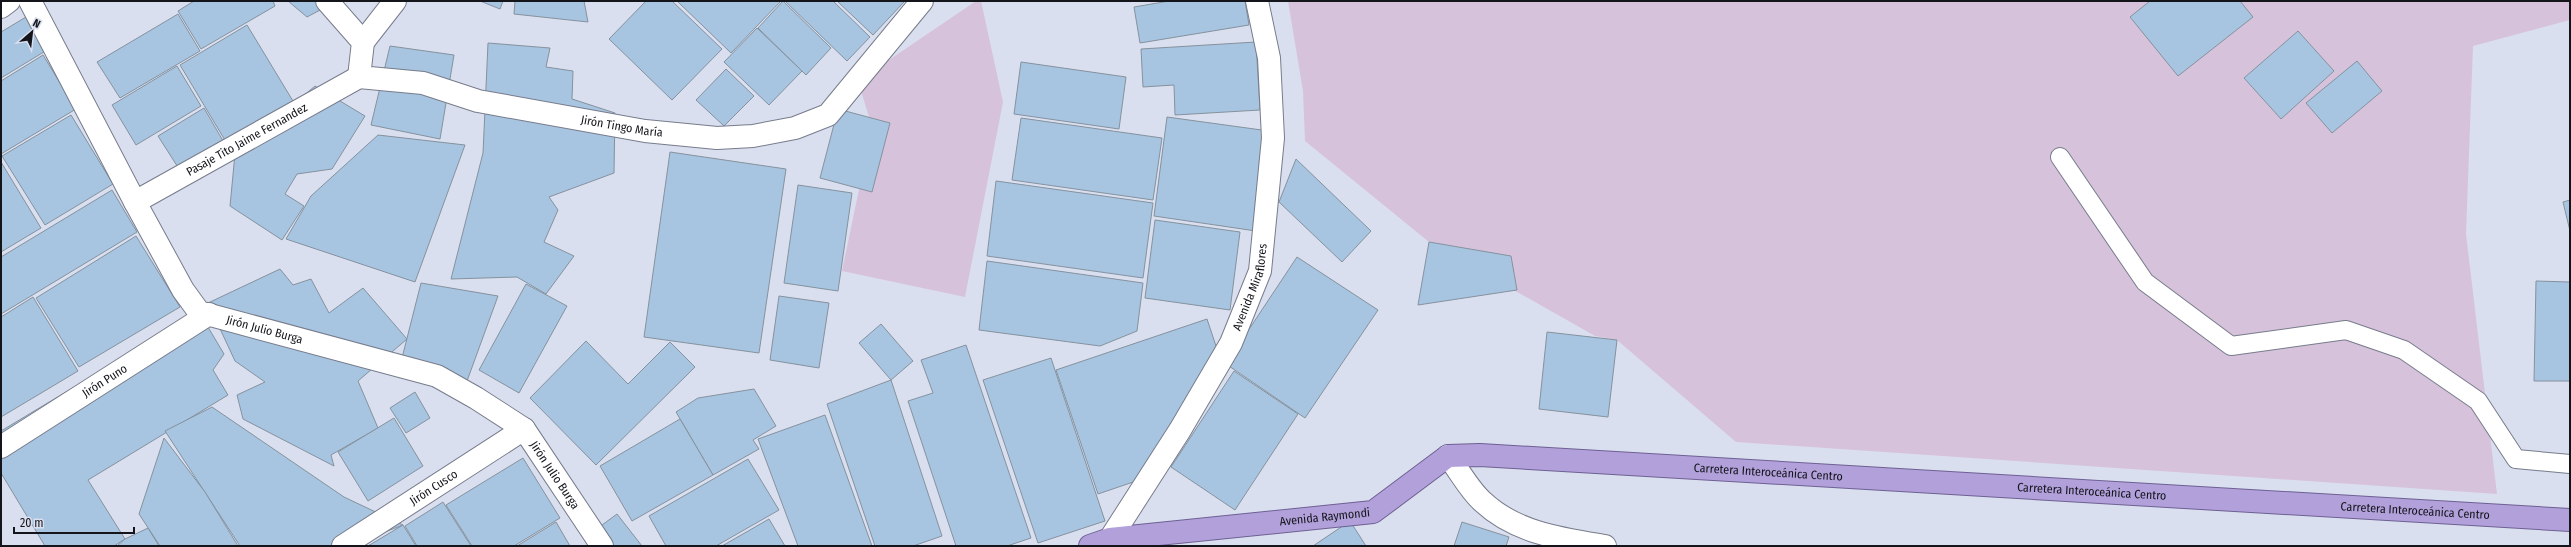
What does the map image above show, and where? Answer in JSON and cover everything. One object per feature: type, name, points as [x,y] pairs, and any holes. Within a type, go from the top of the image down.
[{"type":"highway","name":"Carretera Interoceánica Centro","points":[[1448,456],[1480,455],[2570,520]]},
{"type":"highway","name":"Avenida Raymondi","points":[[1100,542],[1373,512],[1448,456]]},
{"type":"street","points":[[1,8],[9,1]]},
{"type":"street","name":"Jirón Julio Burga","points":[[30,1],[135,202],[183,290],[199,312],[437,376],[476,398],[524,429],[602,546]]},
{"type":"street","points":[[328,1],[363,42]]},
{"type":"street","points":[[359,77],[363,42],[395,1]]},
{"type":"street","name":"Jirón Tingo María","points":[[359,77],[423,84],[478,101],[645,131],[717,138],[753,136],[795,128],[828,115],[922,1]]},
{"type":"street","name":"Avenida Miraflores","points":[[1100,542],[1180,430],[1231,343],[1260,271],[1273,138],[1269,58],[1257,1]]},
{"type":"street","name":"Pasaje Tito Jaime Fernandez","points":[[135,202],[359,77]]},
{"type":"street","name":"Jirón Puno","points":[[1,447],[209,314]]},
{"type":"street","name":"Jirón Cusco","points":[[343,546],[524,429]]},
{"type":"street","points":[[1448,456],[1482,502],[1508,521],[1552,537],[1605,546]]},
{"type":"lane","points":[[2060,157],[2144,282],[2231,346],[2346,330],[2404,350],[2478,401],[2516,459],[2570,464]]},
{"type":"shaded area","points":[[976,1],[981,1],[1003,102],[965,297],[842,271],[872,127],[858,81]]},
{"type":"shaded area","points":[[1288,1],[2570,1],[2570,20],[2473,46],[2466,234],[2497,494],[1736,442],[1617,340],[1595,336],[1429,242],[1305,141],[1303,91]]},
{"type":"building","points":[[194,1],[273,1],[275,6],[201,49],[178,11]]},
{"type":"building","points":[[288,1],[337,1],[307,17]]},
{"type":"building","points":[[480,1],[503,1],[500,9]]},
{"type":"building","points":[[515,1],[584,1],[588,22],[514,14]]},
{"type":"building","points":[[646,1],[672,1],[722,49],[672,100],[609,39]]},
{"type":"building","points":[[677,1],[781,1],[731,53]]},
{"type":"building","points":[[783,1],[831,48],[806,75],[758,28]]},
{"type":"building","points":[[785,1],[833,1],[870,37],[847,61]]},
{"type":"building","points":[[837,1],[903,1],[904,2],[873,35]]},
{"type":"building","points":[[1169,1],[1245,1],[1249,25],[1140,43],[1134,7]]},
{"type":"building","points":[[2150,1],[2240,1],[2253,17],[2178,76],[2130,17]]},
{"type":"building","points":[[31,14],[52,47],[1,78],[1,32]]},
{"type":"building","points":[[178,14],[200,51],[120,98],[97,62]]},
{"type":"building","points":[[247,25],[296,106],[229,147],[180,65]]},
{"type":"building","points":[[757,28],[802,71],[769,105],[724,62]]},
{"type":"building","points":[[2298,31],[2334,71],[2281,119],[2244,78]]},
{"type":"building","points":[[1256,42],[1260,110],[1175,115],[1174,85],[1143,87],[1141,49]]},
{"type":"building","points":[[488,43],[550,48],[546,67],[573,71],[572,99],[615,113],[614,173],[549,197],[558,210],[544,242],[574,256],[546,294],[517,277],[451,279],[483,153]]},
{"type":"building","points":[[390,46],[454,55],[440,139],[371,125]]},
{"type":"building","points":[[43,55],[76,109],[1,154],[1,81]]},
{"type":"building","points":[[2357,61],[2382,91],[2332,133],[2306,103]]},
{"type":"building","points":[[1021,62],[1126,77],[1119,129],[1014,114]]},
{"type":"building","points":[[177,66],[201,106],[136,145],[112,105]]},
{"type":"building","points":[[726,69],[754,96],[724,126],[696,100]]},
{"type":"building","points":[[315,86],[365,116],[332,169],[297,174],[285,194],[304,206],[282,240],[230,206],[235,154]]},
{"type":"building","points":[[204,108],[226,146],[181,172],[158,136]]},
{"type":"building","points":[[838,109],[890,123],[872,192],[820,178]]},
{"type":"building","points":[[71,115],[113,184],[45,225],[2,156]]},
{"type":"building","points":[[1167,117],[1269,131],[1256,231],[1154,216]]},
{"type":"building","points":[[1021,118],[1162,138],[1153,200],[1012,180]]},
{"type":"building","points":[[378,135],[465,145],[415,282],[286,239],[311,196]]},
{"type":"building","points":[[670,152],[786,169],[759,353],[644,337]]},
{"type":"building","points":[[1296,159],[1371,231],[1342,262],[1279,202]]},
{"type":"building","points":[[1,162],[41,228],[1,252]]},
{"type":"building","points":[[996,181],[1153,203],[1143,278],[987,256]]},
{"type":"building","points":[[798,185],[852,193],[838,291],[784,283]]},
{"type":"building","points":[[112,190],[137,232],[1,314],[1,257]]},
{"type":"building","points":[[2570,200],[2570,231],[2563,202]]},
{"type":"building","points":[[1155,220],[1240,232],[1230,310],[1145,298]]},
{"type":"building","points":[[136,236],[180,307],[79,367],[36,298]]},
{"type":"building","points":[[1429,242],[1511,256],[1517,290],[1418,305]]},
{"type":"building","points":[[1297,257],[1378,310],[1305,418],[1226,364]]},
{"type":"building","points":[[987,261],[1143,283],[1137,331],[1100,346],[979,330]]},
{"type":"building","points":[[280,269],[293,285],[311,279],[329,313],[363,288],[407,339],[358,381],[378,428],[331,455],[334,466],[243,419],[237,395],[265,382],[235,361],[208,303]]},
{"type":"building","points":[[2536,281],[2570,282],[2570,381],[2534,381]]},
{"type":"building","points":[[421,283],[498,296],[467,381],[402,358]]},
{"type":"building","points":[[526,284],[567,306],[519,393],[479,370]]},
{"type":"building","points":[[779,296],[829,303],[819,368],[770,360]]},
{"type":"building","points":[[33,297],[78,371],[1,417],[1,317]]},
{"type":"building","points":[[199,312],[224,354],[213,370],[228,395],[88,480],[125,539],[114,546],[45,546],[1,473],[1,431]]},
{"type":"building","points":[[1207,319],[1219,355],[1142,479],[1098,494],[1056,370]]},
{"type":"building","points":[[881,324],[913,361],[891,380],[859,343]]},
{"type":"building","points":[[1547,332],[1617,340],[1608,417],[1539,409]]},
{"type":"building","points":[[586,341],[628,384],[670,342],[695,367],[596,465],[530,398]]},
{"type":"building","points":[[966,345],[1031,538],[1007,546],[956,546],[908,401],[933,393],[921,360]]},
{"type":"building","points":[[1051,358],[1105,521],[1038,543],[983,380]]},
{"type":"building","points":[[1234,371],[1298,414],[1235,510],[1171,467]]},
{"type":"building","points":[[891,380],[942,536],[913,546],[875,546],[827,404]]},
{"type":"building","points":[[754,389],[776,426],[753,440],[759,449],[713,475],[676,412],[698,398]]},
{"type":"building","points":[[415,392],[430,418],[406,433],[390,408]]},
{"type":"building","points":[[212,407],[344,497],[403,525],[349,546],[240,546],[165,431]]},
{"type":"building","points":[[825,415],[872,546],[798,546],[758,439]]},
{"type":"building","points":[[394,418],[423,466],[368,501],[338,452]]},
{"type":"building","points":[[680,419],[713,475],[632,521],[600,466]]},
{"type":"building","points":[[164,438],[205,492],[238,546],[160,546],[139,514]]},
{"type":"building","points":[[523,458],[560,518],[514,546],[472,546],[446,505]]},
{"type":"building","points":[[748,459],[779,510],[716,546],[666,546],[649,516]]},
{"type":"building","points":[[443,502],[471,546],[417,546],[405,526]]},
{"type":"building","points":[[617,514],[642,546],[611,546],[598,528]]},
{"type":"building","points":[[769,519],[785,546],[722,546]]},
{"type":"building","points":[[1350,521],[1366,546],[1313,546]]},
{"type":"building","points":[[556,522],[570,546],[517,546]]},
{"type":"building","points":[[1462,522],[1509,537],[1506,546],[1454,546]]},
{"type":"building","points":[[403,525],[416,546],[368,546]]},
{"type":"building","points":[[148,528],[159,546],[117,546],[125,539]]}]
